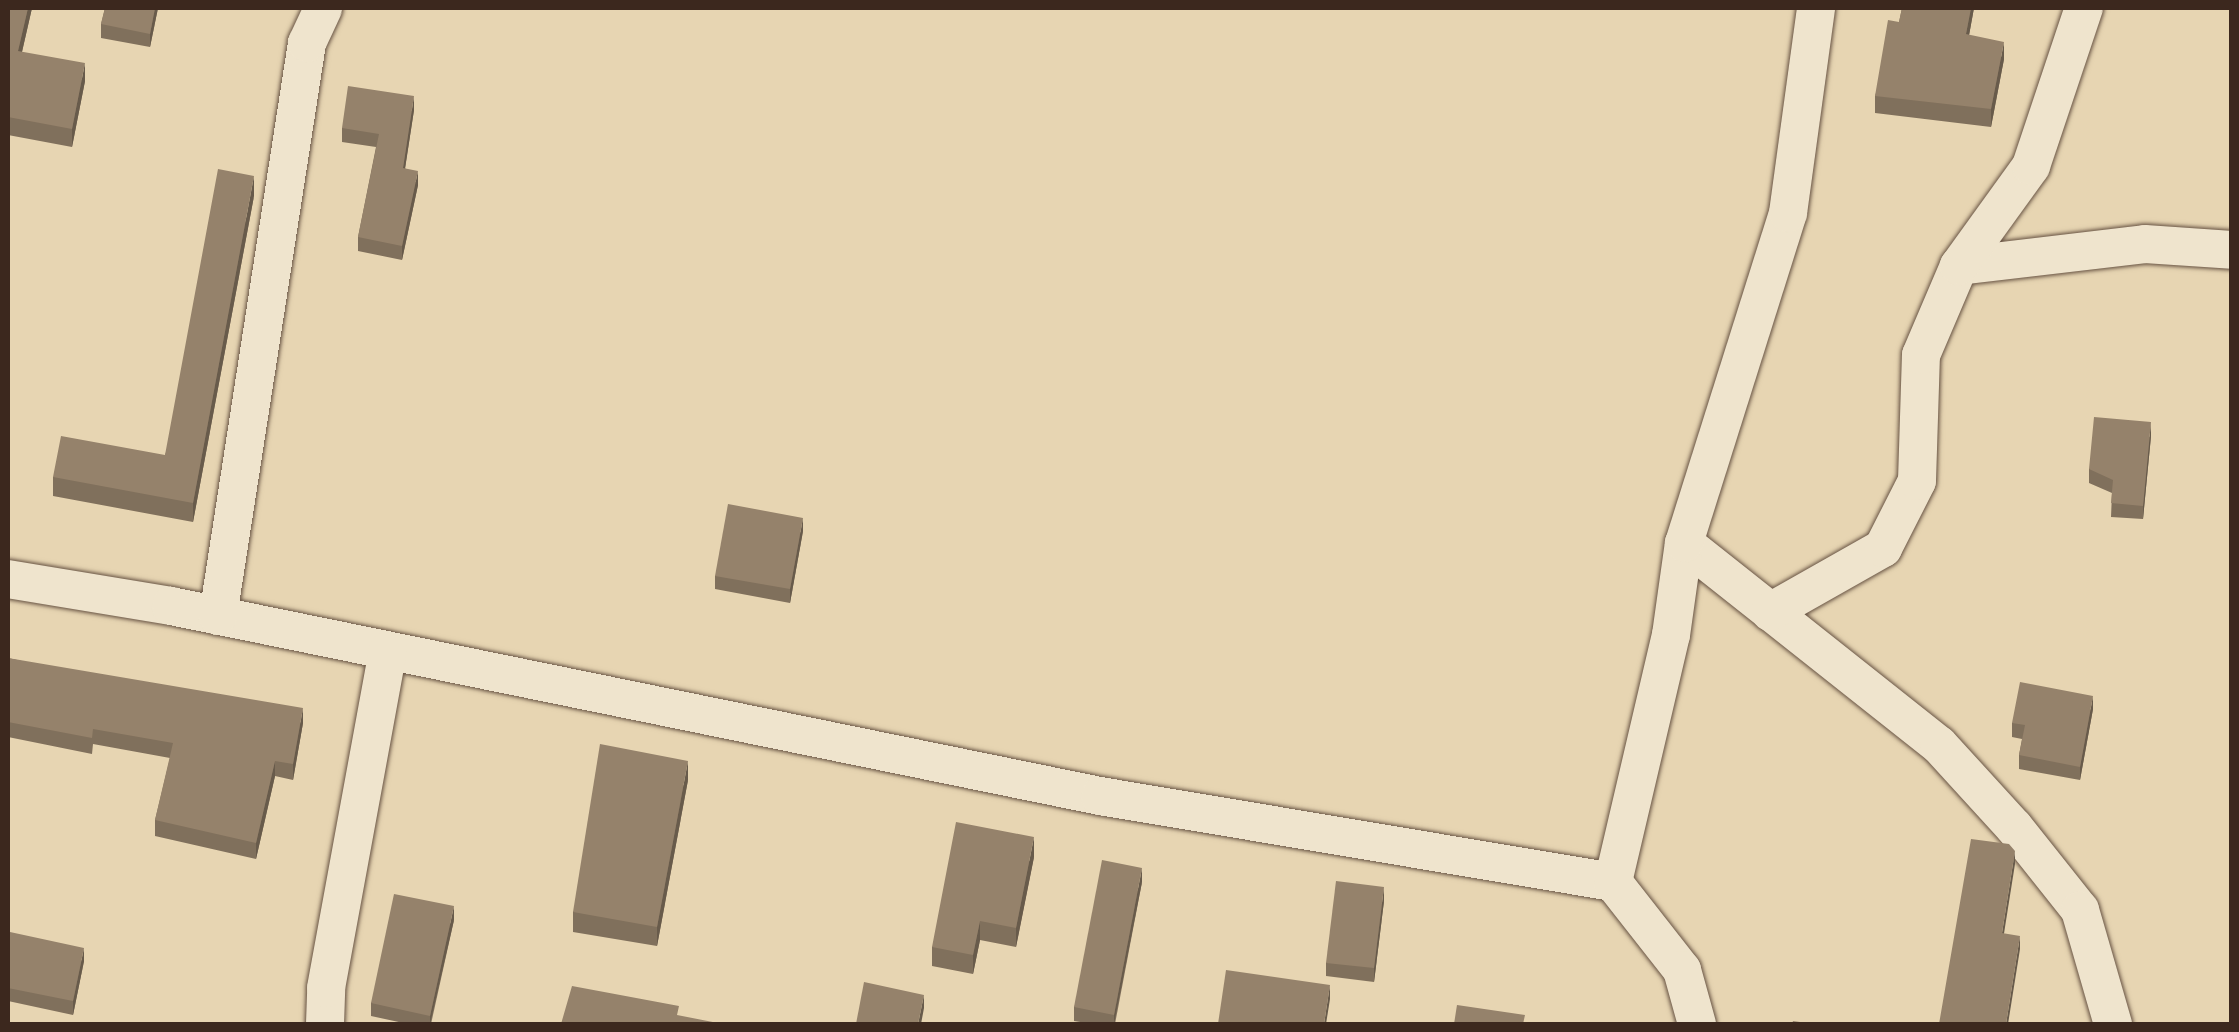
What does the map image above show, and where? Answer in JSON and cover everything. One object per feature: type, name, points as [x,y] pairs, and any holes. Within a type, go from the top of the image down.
[{"type":"street","points":[[218,616],[308,44],[322,8]]},
{"type":"street","points":[[1613,882],[1671,635],[1684,542],[1788,213],[1816,8]]},
{"type":"street","points":[[1770,612],[1883,548],[1918,481],[1921,354],[1959,266],[2031,166],[2084,8]]},
{"type":"street","points":[[1959,266],[2146,244],[2232,250]]},
{"type":"street","points":[[1684,542],[1938,745],[2014,826],[2080,910],[2113,1024]]},
{"type":"street","points":[[8,579],[218,616],[1100,796],[1613,882],[1682,970],[1696,1024]]},
{"type":"street","points":[[325,1024],[326,988],[388,651]]},
{"type":"building","points":[[8,8],[28,8],[18,51],[85,63],[72,129],[8,117]]},
{"type":"building","points":[[105,8],[155,8],[150,34],[101,24]]},
{"type":"building","points":[[1902,8],[1971,8],[1966,34],[2004,42],[1991,109],[1875,96],[1888,20],[1899,22]]},
{"type":"building","points":[[348,86],[414,96],[403,168],[418,171],[402,246],[358,237],[379,134],[342,128]]},
{"type":"building","points":[[218,169],[254,176],[193,503],[53,477],[61,436],[165,455]]},
{"type":"building","points":[[2094,417],[2151,422],[2143,506],[2111,503],[2113,480],[2089,469]]},
{"type":"building","points":[[728,504],[803,518],[790,589],[715,576]]},
{"type":"building","points":[[8,658],[303,708],[293,764],[275,761],[256,843],[155,820],[173,743],[93,729],[92,738],[8,722]]},
{"type":"building","points":[[2020,682],[2093,696],[2080,767],[2019,755],[2025,725],[2012,723]]},
{"type":"building","points":[[600,744],[688,761],[657,927],[573,912]]},
{"type":"building","points":[[956,822],[1034,837],[1016,928],[980,921],[973,955],[932,947]]},
{"type":"building","points":[[1971,839],[2009,844],[2015,851],[2002,933],[2020,936],[2006,1024],[1939,1024]]},
{"type":"building","points":[[1102,860],[1142,868],[1114,1015],[1074,1007]]},
{"type":"building","points":[[1336,881],[1384,887],[1374,968],[1326,963]]},
{"type":"building","points":[[394,894],[454,906],[430,1016],[371,1003]]},
{"type":"building","points":[[10,932],[84,948],[73,1001],[8,988]]},
{"type":"building","points":[[1226,970],[1330,985],[1324,1024],[1218,1024]]},
{"type":"building","points":[[864,982],[924,995],[918,1024],[856,1024]]},
{"type":"building","points":[[572,986],[679,1006],[677,1015],[723,1024],[561,1024]]},
{"type":"building","points":[[1457,1005],[1525,1015],[1523,1024],[1454,1024]]}]
